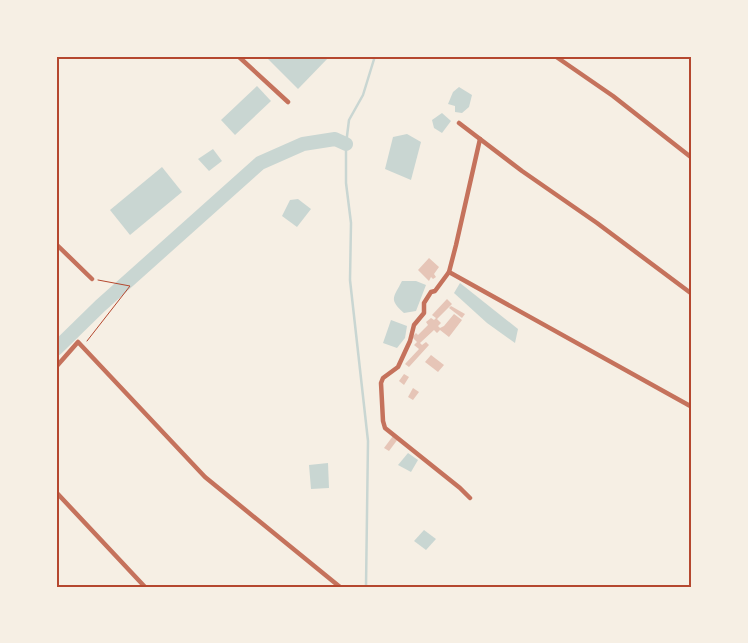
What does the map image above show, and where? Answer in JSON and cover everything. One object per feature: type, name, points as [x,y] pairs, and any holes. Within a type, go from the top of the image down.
[{"type":"street","points":[[555,56],[613,96],[692,158]]},
{"type":"street","points":[[240,57],[288,102]]},
{"type":"street","points":[[459,122],[480,140],[597,223],[692,294]]},
{"type":"street","points":[[470,498],[385,428],[381,383],[383,378],[398,367],[410,341],[414,325],[424,313],[424,303],[449,272],[480,140]]},
{"type":"street","points":[[56,244],[92,279]]},
{"type":"street","points":[[449,272],[692,406]]},
{"type":"street","points":[[56,367],[78,342],[205,477],[340,587]]},
{"type":"street","points":[[56,492],[145,587]]},
{"type":"path","points":[[82,347],[130,286],[92,279]]},
{"type":"shaded area","points":[[265,56],[330,56],[298,89]]},
{"type":"shaded area","points":[[257,86],[271,101],[235,135],[221,120]]},
{"type":"shaded area","points":[[459,87],[472,95],[469,107],[462,113],[455,112],[455,106],[448,104],[453,92]]},
{"type":"shaded area","points":[[442,113],[451,121],[442,133],[434,128],[432,120]]},
{"type":"shaded area","points":[[407,134],[421,142],[411,180],[385,169],[393,137]]},
{"type":"shaded area","points":[[213,149],[222,161],[209,171],[198,159]]},
{"type":"shaded area","points":[[162,167],[182,192],[130,235],[110,210]]},
{"type":"shaded area","points":[[298,199],[311,209],[297,227],[282,216],[290,200]]},
{"type":"shaded area","points":[[402,281],[416,281],[426,285],[416,311],[404,313],[394,301],[395,294]]},
{"type":"shaded area","points":[[460,283],[518,329],[515,343],[487,323],[454,293]]},
{"type":"shaded area","points":[[391,320],[407,326],[405,338],[397,348],[383,343]]},
{"type":"shaded area","points":[[408,453],[418,460],[411,472],[398,465]]},
{"type":"shaded area","points":[[328,463],[329,488],[311,489],[309,465]]},
{"type":"shaded area","points":[[424,530],[436,539],[426,550],[414,541]]},
{"type":"building","points":[[429,258],[439,267],[434,274],[436,277],[433,279],[431,277],[429,281],[418,270]]},
{"type":"building","points":[[447,299],[452,304],[437,319],[441,323],[438,326],[440,328],[444,326],[454,314],[462,320],[449,337],[440,330],[437,333],[434,330],[420,343],[422,345],[426,342],[429,345],[409,367],[405,364],[419,349],[414,345],[417,342],[412,337],[416,333],[418,335],[428,325],[426,322],[431,318],[434,320],[436,318],[432,315]]},
{"type":"building","points":[[451,306],[465,314],[462,318],[449,308]]},
{"type":"building","points":[[431,355],[444,365],[438,372],[425,362]]},
{"type":"building","points":[[404,374],[409,377],[404,385],[399,381]]},
{"type":"building","points":[[413,388],[419,392],[413,400],[408,397]]},
{"type":"building","points":[[393,436],[398,439],[389,451],[384,448]]},
{"type":"waterway","points":[[366,587],[368,441],[350,280],[351,223],[346,183],[346,144],[349,120],[363,95],[375,56]]},
{"type":"waterway","points":[[56,349],[100,306],[260,163],[303,144],[335,139],[346,144]]}]
